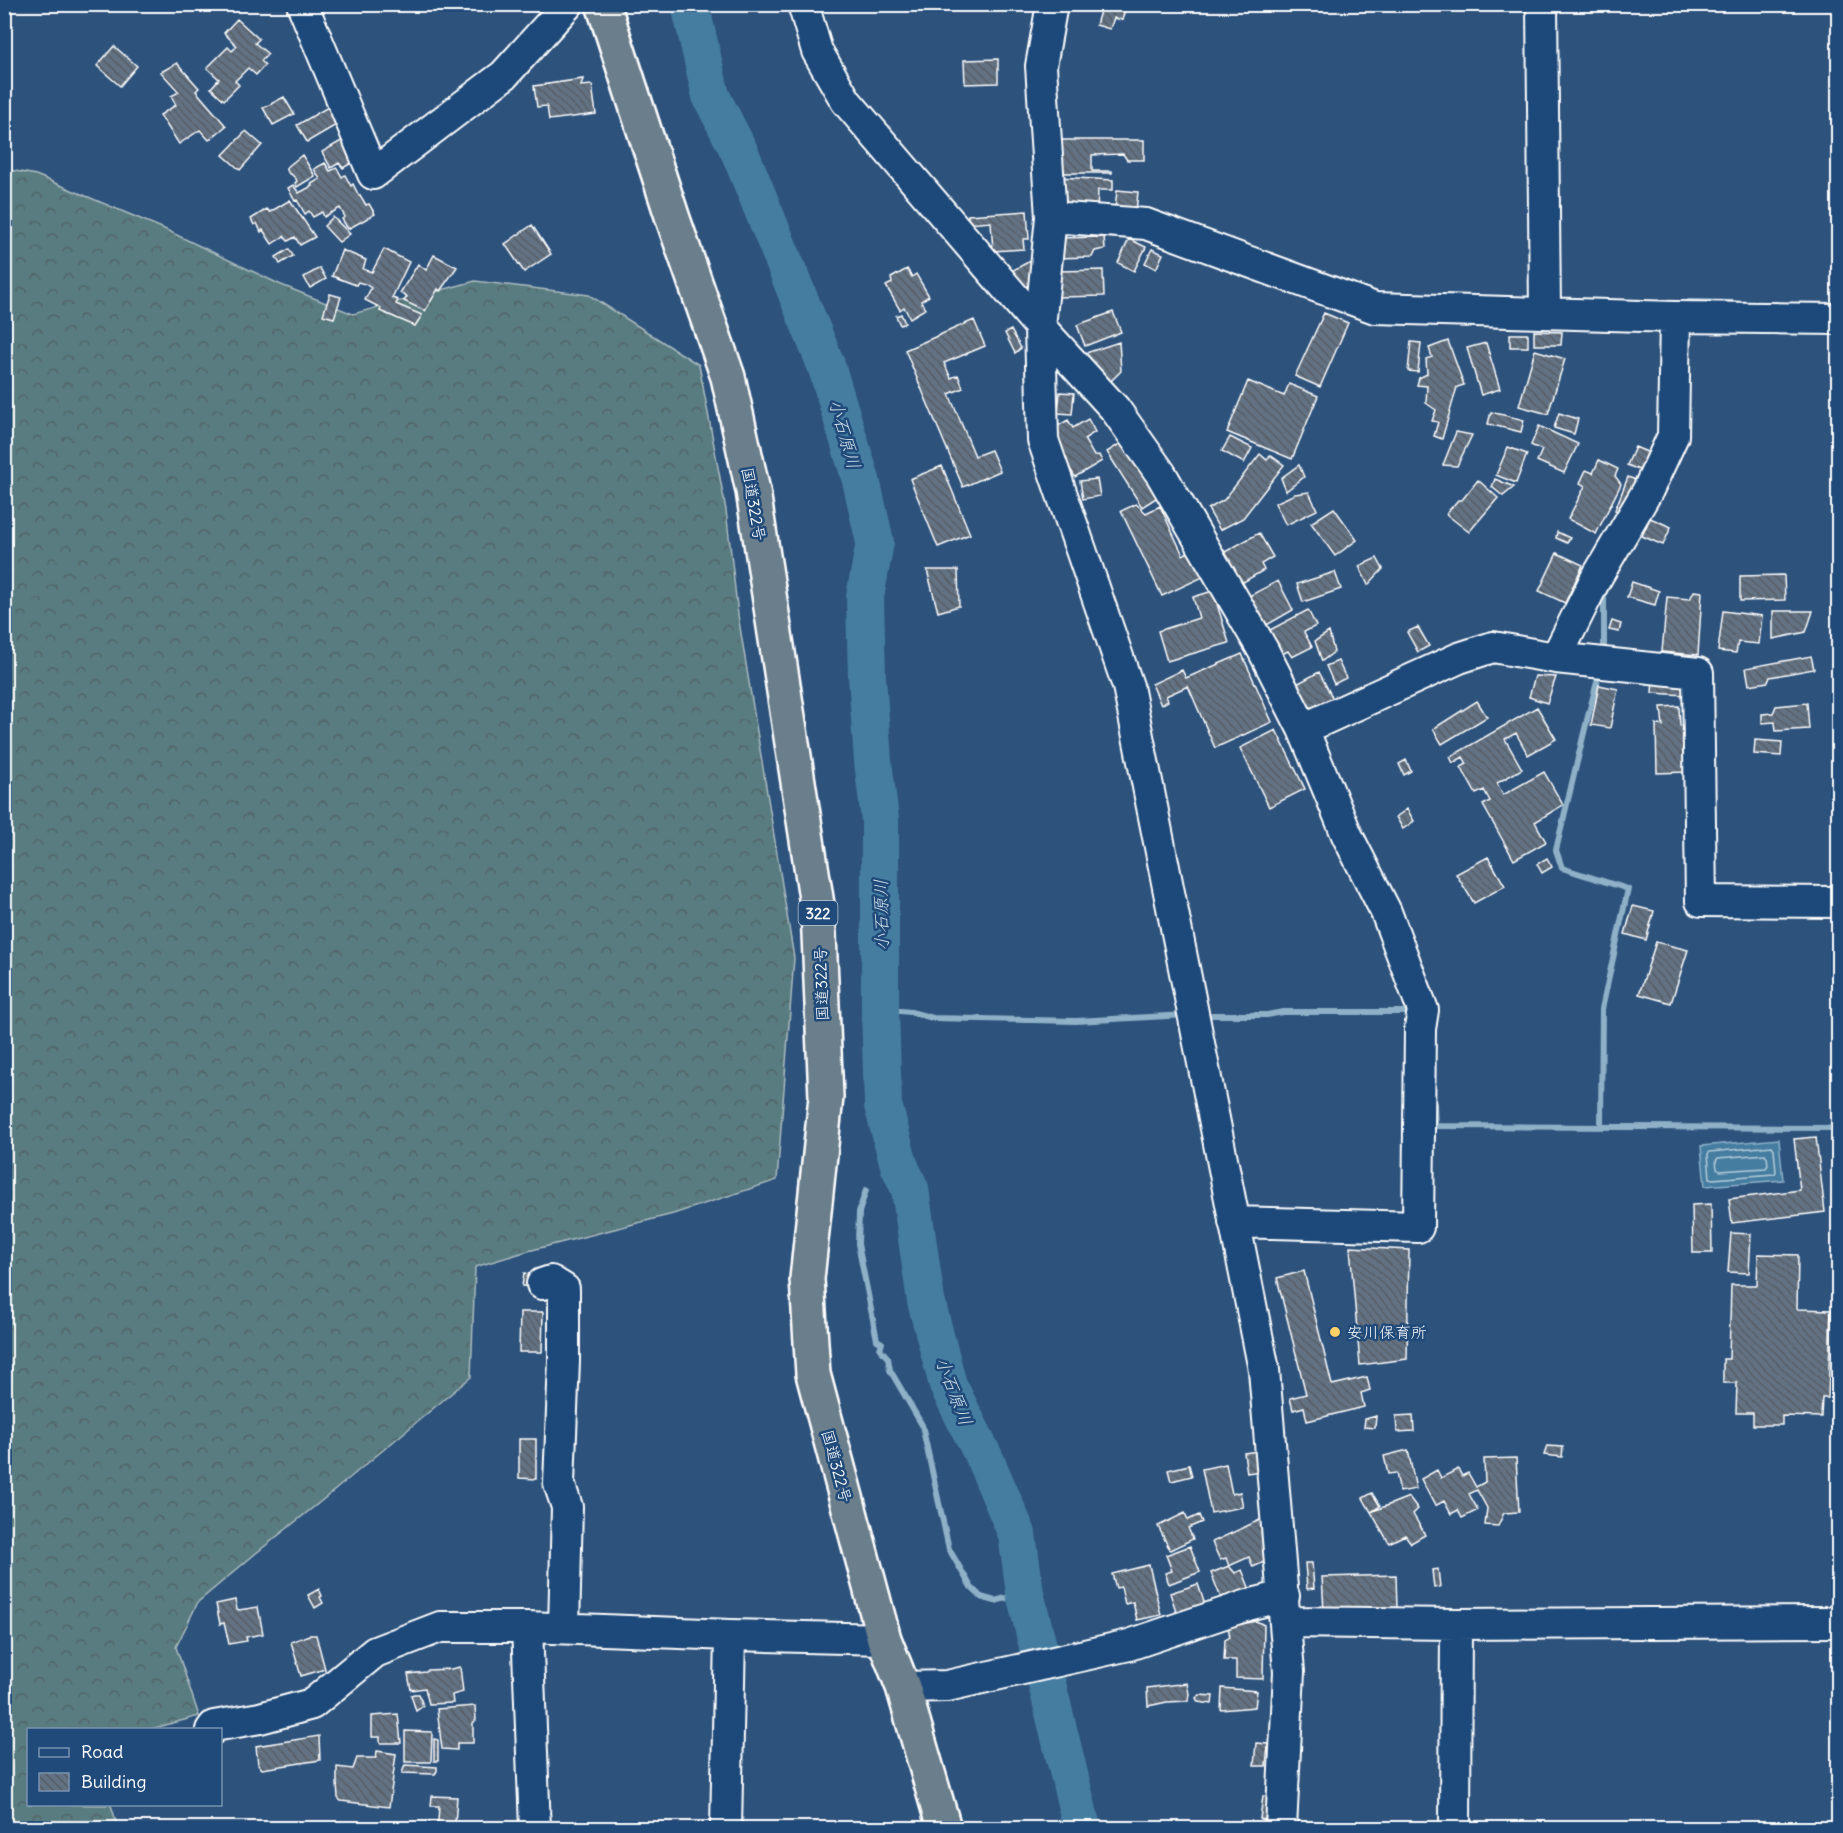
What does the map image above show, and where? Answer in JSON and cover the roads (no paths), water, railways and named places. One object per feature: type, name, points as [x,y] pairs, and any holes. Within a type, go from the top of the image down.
[{"type":"highway","name":"国道322号","points":[[603,4],[673,219],[728,377],[753,491],[818,911],[826,1097],[807,1279],[813,1374],[884,1639],[903,1687],[944,1828]]},
{"type":"street","points":[[302,4],[373,174],[504,75],[568,4]]},
{"type":"street","points":[[803,4],[817,51],[846,101],[1040,327],[1115,409],[1161,474],[1263,650],[1303,729],[1347,835],[1386,912],[1423,1010],[1420,1029],[1418,1227],[1234,1222]]},
{"type":"street","points":[[1052,4],[1041,66],[1051,217],[1040,327],[1043,440],[1128,686],[1264,1370],[1289,1672],[1281,1828]]},
{"type":"street","points":[[1542,4],[1545,312]]},
{"type":"street","points":[[1051,217],[1146,224],[1375,308],[1675,318],[1839,319]]},
{"type":"street","points":[[1556,658],[1594,582],[1648,490],[1673,436],[1675,318]]},
{"type":"street","points":[[1303,729],[1459,658],[1493,647],[1556,658],[1698,673],[1701,901],[1839,902]]},
{"type":"street","points":[[542,1284],[551,1281],[564,1289],[564,1361],[559,1482],[567,1506],[564,1628]]},
{"type":"street","points":[[903,1687],[947,1686],[1129,1645],[1248,1605],[1456,1624],[1839,1622]]},
{"type":"street","points":[[1455,1828],[1456,1624]]},
{"type":"street","points":[[212,1728],[312,1704],[375,1652],[440,1627],[564,1628],[884,1639]]},
{"type":"street","points":[[527,1627],[535,1828]]},
{"type":"street","points":[[726,1828],[730,1635]]},
{"type":"water","points":[[1779,1139],[1783,1180],[1705,1186],[1701,1146]]},
{"type":"waterway","name":"小石原川","points":[[690,4],[711,96],[740,153],[826,365],[861,480],[875,542],[865,597],[867,677],[880,820],[880,1009],[883,1105],[899,1165],[910,1189],[926,1301],[948,1385],[984,1457],[1017,1534],[1025,1593],[1082,1828]]},
{"type":"waterway","points":[[1689,302],[1733,303]]},
{"type":"waterway","points":[[1604,645],[1604,594],[1606,590]]},
{"type":"waterway","points":[[1600,671],[1556,850],[1562,868],[1628,889],[1602,1009],[1601,1126]]},
{"type":"waterway","points":[[880,1009],[911,1012],[933,1018],[1076,1021],[1186,1015]]},
{"type":"waterway","points":[[1212,1015],[1267,1015],[1283,1012],[1409,1012]]},
{"type":"waterway","points":[[1434,1104],[1435,1126],[1838,1128]]},
{"type":"waterway","points":[[866,1190],[859,1212],[858,1244],[877,1340],[882,1343],[880,1349],[888,1358],[890,1370],[922,1425],[949,1549],[971,1587],[981,1597],[995,1601],[1025,1593]]},
{"type":"place","name":"安川保育所","points":[[1335,1332]]}]
